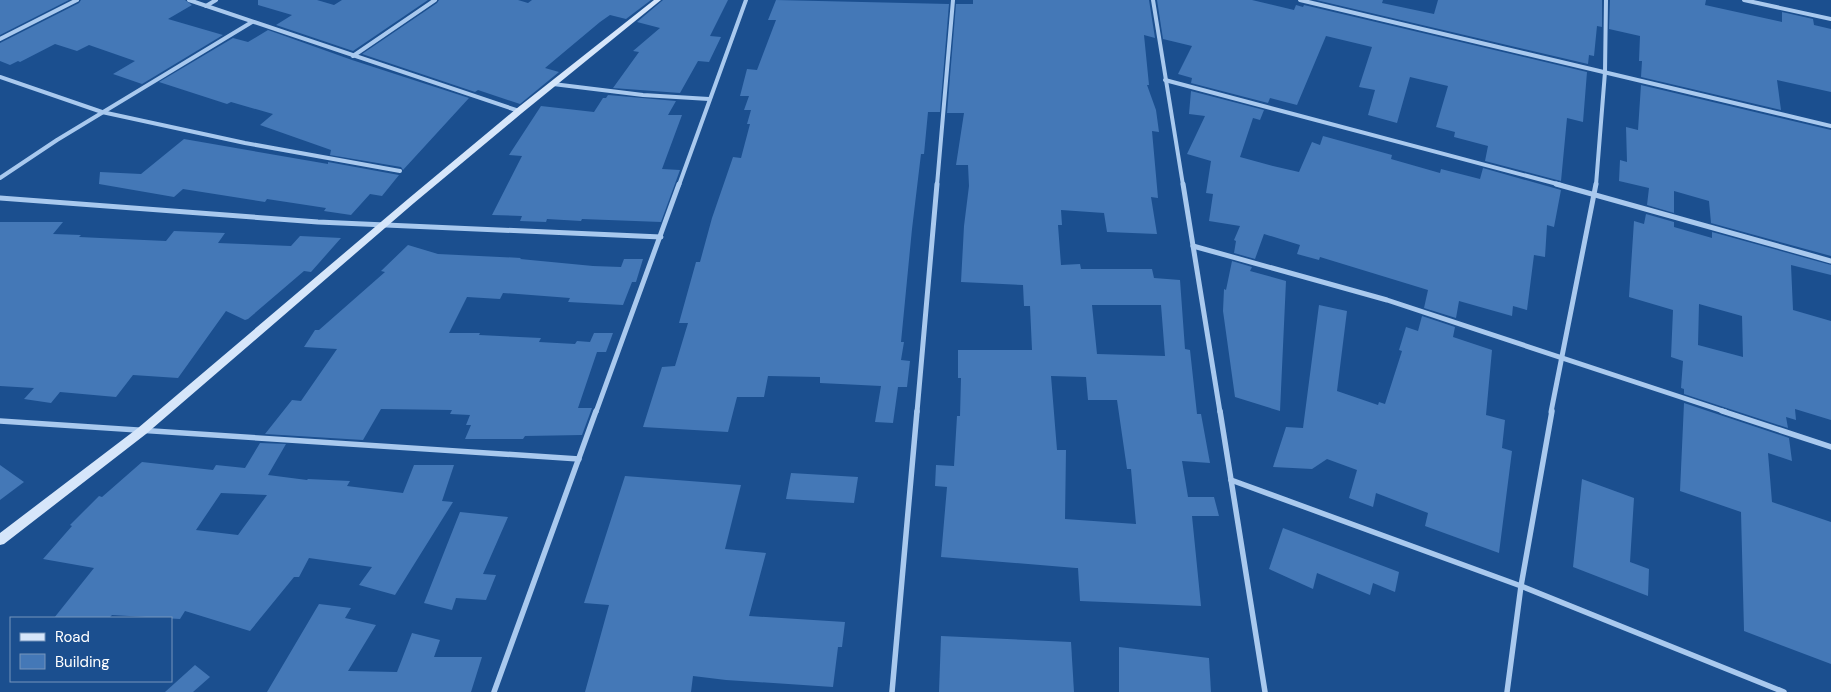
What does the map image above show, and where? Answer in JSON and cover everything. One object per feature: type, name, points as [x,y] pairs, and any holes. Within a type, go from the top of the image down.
[{"type":"street","points":[[0,39],[77,0]]},
{"type":"street","points":[[189,0],[519,111]]},
{"type":"street","points":[[206,6],[216,0]]},
{"type":"street","points":[[353,56],[435,0]]},
{"type":"street","points":[[0,540],[142,430],[383,224],[519,111],[658,0]]},
{"type":"street","points":[[494,692],[746,0]]},
{"type":"street","points":[[892,692],[953,0]]},
{"type":"street","points":[[1153,0],[1265,692]]},
{"type":"street","points":[[1300,0],[1831,126]]},
{"type":"street","points":[[1507,692],[1520,586],[1561,356],[1595,194],[1605,72],[1606,0]]},
{"type":"street","points":[[1744,0],[1831,19]]},
{"type":"street","points":[[0,178],[56,140],[252,22]]},
{"type":"street","points":[[0,77],[102,112],[245,143],[400,171]]},
{"type":"street","points":[[1165,80],[1595,194],[1831,261]]},
{"type":"street","points":[[553,84],[643,95],[709,99]]},
{"type":"street","points":[[0,198],[318,222],[660,237]]},
{"type":"street","points":[[1194,246],[1387,300],[1561,356],[1831,447]]},
{"type":"street","points":[[0,421],[579,459]]},
{"type":"street","points":[[1231,480],[1520,586],[1784,692]]},
{"type":"building","points":[[0,0],[69,0],[0,35]]},
{"type":"building","points":[[81,0],[185,0],[192,5],[168,19],[223,35],[142,84],[113,74],[135,61],[89,45],[77,51],[55,44],[20,62],[18,61],[10,65],[0,61],[0,43],[79,3]]},
{"type":"building","points":[[258,0],[317,0],[334,5],[342,0],[428,0],[353,51],[276,25],[292,15],[258,5]]},
{"type":"building","points":[[439,0],[518,0],[528,3],[532,0],[651,0],[626,19],[610,15],[600,22],[545,68],[559,72],[520,104],[478,90],[475,92],[362,54]]},
{"type":"building","points":[[663,0],[728,0],[710,36],[721,37],[709,62],[698,61],[680,93],[613,88],[639,52],[633,51],[660,28],[637,22]]},
{"type":"building","points":[[776,0],[949,4],[940,112],[928,112],[924,154],[921,154],[912,229],[901,342],[904,342],[901,360],[910,361],[907,387],[898,387],[893,423],[875,422],[881,386],[820,383],[820,377],[768,376],[764,397],[737,397],[728,432],[643,427],[662,367],[675,366],[688,323],[679,323],[696,262],[700,262],[712,218],[733,157],[741,158],[750,124],[747,124],[751,110],[744,110],[749,96],[740,96],[747,69],[757,70],[776,20],[768,20]]},
{"type":"building","points":[[973,0],[1149,0],[1155,38],[1144,35],[1149,85],[1147,85],[1156,110],[1159,132],[1152,131],[1158,198],[1151,197],[1157,234],[1107,232],[1104,213],[1061,210],[1062,225],[1058,225],[1061,265],[1080,264],[1081,269],[1152,269],[1154,278],[1180,280],[1185,349],[1190,350],[1197,414],[1201,414],[1210,463],[1182,461],[1188,497],[1214,497],[1219,516],[1192,516],[1201,606],[1080,601],[1078,568],[941,557],[947,487],[935,486],[936,465],[954,466],[957,416],[960,416],[961,378],[958,378],[958,350],[1032,350],[1030,306],[1024,306],[1023,285],[961,282],[964,226],[969,186],[968,165],[956,165],[964,113],[947,113],[956,4],[973,4]],"holes":[[[1092,305],[1161,305],[1165,356],[1097,354]],[[1051,376],[1086,377],[1088,400],[1117,400],[1127,469],[1131,469],[1136,524],[1065,519],[1066,450],[1057,450]]]},
{"type":"building","points":[[1157,0],[1252,0],[1294,10],[1296,5],[1303,7],[1304,5],[1587,72],[1583,122],[1567,118],[1561,181],[1485,161],[1488,146],[1454,137],[1455,132],[1436,127],[1448,86],[1410,77],[1397,123],[1368,115],[1375,90],[1359,87],[1372,47],[1326,36],[1297,105],[1270,98],[1268,103],[1191,83],[1192,78],[1178,74],[1192,46],[1163,39]]},
{"type":"building","points":[[1316,0],[1383,0],[1382,3],[1434,14],[1438,0],[1602,0],[1602,27],[1597,26],[1594,56],[1589,55],[1588,64]]},
{"type":"building","points":[[1610,0],[1706,0],[1705,5],[1782,22],[1782,12],[1813,19],[1814,25],[1831,29],[1831,92],[1777,80],[1781,110],[1641,77],[1642,61],[1639,61],[1640,36],[1609,29]]},
{"type":"building","points":[[268,30],[469,98],[403,170],[401,167],[330,155],[331,150],[260,125],[273,114],[231,102],[227,104],[159,82],[233,38],[248,42]]},
{"type":"building","points":[[1641,85],[1831,130],[1831,256],[1711,223],[1709,201],[1674,191],[1674,213],[1647,205],[1649,188],[1619,181],[1620,160],[1627,162],[1626,127],[1638,130]]},
{"type":"building","points":[[1191,91],[1264,110],[1260,120],[1253,118],[1240,157],[1273,166],[1299,172],[1312,142],[1320,145],[1323,136],[1392,155],[1391,159],[1440,173],[1441,169],[1480,179],[1483,168],[1561,190],[1554,227],[1547,225],[1545,257],[1534,255],[1527,310],[1513,306],[1512,316],[1459,301],[1456,318],[1424,308],[1428,290],[1320,257],[1319,260],[1297,254],[1300,245],[1264,234],[1255,259],[1234,253],[1236,241],[1234,240],[1240,226],[1209,221],[1213,194],[1206,193],[1211,161],[1187,154],[1205,116],[1189,114]]},
{"type":"building","points":[[608,95],[676,101],[668,115],[682,115],[662,169],[680,170],[661,222],[582,219],[581,221],[547,219],[546,222],[520,221],[522,216],[492,215],[522,156],[509,155],[541,106],[594,112],[603,98],[606,98]]},
{"type":"building","points":[[184,139],[399,175],[382,196],[370,194],[351,215],[324,211],[326,208],[267,199],[265,202],[183,189],[174,197],[99,184],[100,172],[141,174]]},
{"type":"building","points":[[1646,214],[1674,222],[1674,227],[1712,238],[1712,232],[1831,265],[1831,275],[1791,265],[1793,310],[1831,321],[1831,420],[1795,409],[1796,420],[1786,417],[1788,428],[1684,394],[1684,389],[1681,388],[1683,361],[1671,357],[1673,310],[1629,297],[1634,221],[1644,224]],"holes":[[[1699,304],[1742,316],[1743,357],[1698,345]]]},
{"type":"building","points":[[0,222],[63,222],[53,234],[81,235],[79,237],[166,241],[174,231],[225,233],[218,243],[291,246],[300,236],[341,238],[311,272],[304,271],[248,319],[245,320],[226,311],[178,378],[133,375],[116,397],[60,392],[51,403],[24,399],[34,388],[0,386]]},
{"type":"building","points":[[408,245],[438,254],[521,258],[593,266],[621,267],[624,259],[643,259],[636,282],[632,282],[623,305],[568,302],[570,298],[503,293],[500,299],[467,297],[449,333],[480,333],[479,335],[541,338],[539,342],[575,344],[577,341],[590,342],[594,333],[613,333],[606,352],[597,352],[578,408],[592,408],[582,435],[525,436],[523,439],[465,439],[471,425],[466,425],[470,415],[450,414],[452,410],[381,409],[363,440],[265,434],[292,400],[301,401],[337,349],[304,347],[315,330],[319,330],[385,272],[381,271]]},
{"type":"building","points":[[1232,261],[1252,267],[1250,271],[1286,281],[1280,411],[1235,397],[1223,311],[1224,289],[1226,290]]},
{"type":"building","points":[[1319,305],[1347,311],[1337,391],[1378,405],[1379,402],[1385,404],[1402,351],[1399,350],[1406,327],[1418,331],[1422,316],[1455,327],[1453,337],[1492,350],[1486,415],[1505,420],[1502,448],[1512,451],[1499,553],[1425,526],[1428,513],[1376,493],[1373,507],[1349,498],[1357,470],[1327,459],[1312,469],[1273,467],[1286,427],[1303,428]]},
{"type":"building","points":[[1684,403],[1789,438],[1792,461],[1768,453],[1772,502],[1831,522],[1831,664],[1744,631],[1741,512],[1680,491]]},
{"type":"building","points":[[260,443],[286,444],[268,475],[307,480],[350,481],[347,486],[403,493],[414,465],[454,465],[442,501],[453,502],[395,595],[359,585],[372,567],[309,558],[299,577],[294,577],[250,631],[185,611],[180,619],[172,617],[112,615],[110,617],[55,617],[94,568],[43,559],[72,526],[70,525],[99,496],[102,497],[142,462],[213,470],[216,465],[245,468]],"holes":[[[221,493],[267,495],[238,535],[196,530]]]},
{"type":"building","points":[[0,465],[24,482],[0,500]]},
{"type":"building","points":[[791,473],[858,477],[854,503],[786,499]]},
{"type":"building","points":[[625,476],[741,485],[725,549],[766,553],[749,616],[845,622],[842,647],[838,647],[833,687],[693,676],[691,692],[585,692],[609,605],[584,603]]},
{"type":"building","points":[[1582,479],[1634,498],[1630,562],[1649,569],[1648,596],[1573,567]]},
{"type":"building","points":[[460,512],[508,517],[483,574],[496,575],[486,600],[456,598],[452,610],[424,603]]},
{"type":"building","points":[[1283,528],[1399,572],[1395,592],[1373,583],[1370,595],[1317,573],[1313,589],[1269,569]]},
{"type":"building","points":[[319,604],[351,608],[345,618],[376,625],[348,671],[397,672],[412,633],[440,640],[434,657],[482,657],[471,692],[267,692]]},
{"type":"building","points":[[941,636],[1071,642],[1074,692],[939,692]]},
{"type":"building","points":[[1119,647],[1209,658],[1211,692],[1119,692]]},
{"type":"building","points":[[195,665],[210,677],[193,692],[165,692]]}]
